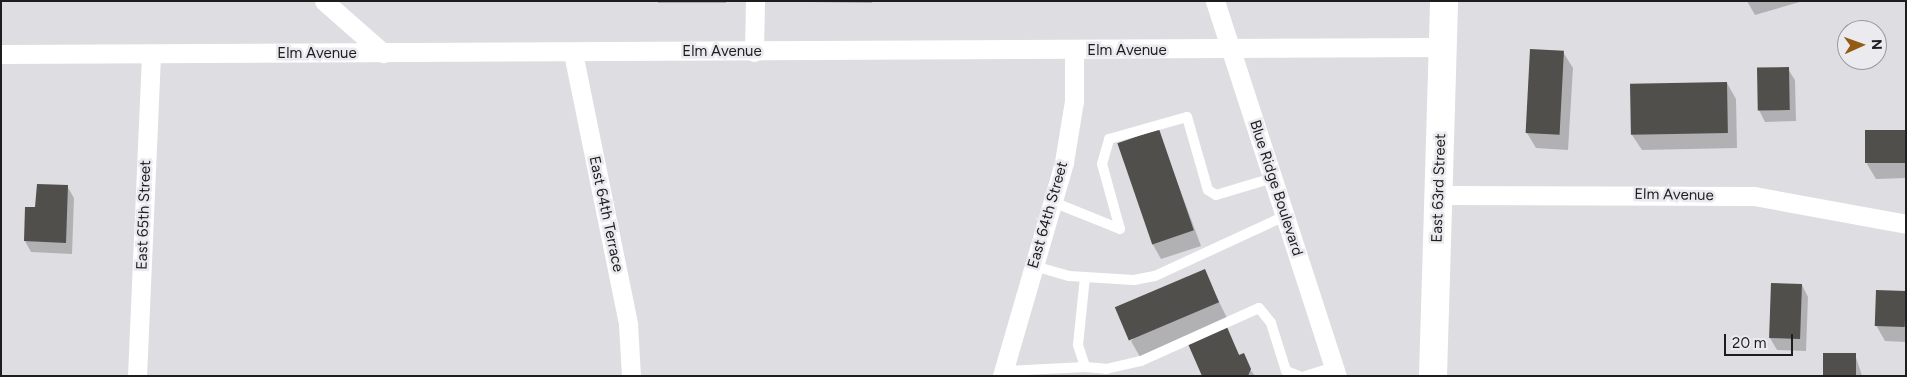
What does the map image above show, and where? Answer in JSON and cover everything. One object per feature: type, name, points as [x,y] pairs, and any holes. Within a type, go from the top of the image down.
[{"type":"main road","name":"East 63rd Street","points":[[1433,376],[1444,1]]},
{"type":"street","points":[[324,1],[383,53]]},
{"type":"street","points":[[754,52],[755,1]]},
{"type":"street","name":"Blue Ridge Boulevard","points":[[1215,1],[1336,372]]},
{"type":"street","name":"Elm Avenue","points":[[1,54],[1442,48]]},
{"type":"street","name":"East 64th Street","points":[[1003,373],[1053,202],[1074,101],[1074,51]]},
{"type":"street","name":"East 64th Terrace","points":[[573,53],[628,324],[631,376]]},
{"type":"street","name":"East 65th Street","points":[[138,376],[150,54]]},
{"type":"street","name":"Elm Avenue","points":[[1439,195],[1754,196],[1906,224]]},
{"type":"lane","points":[[1053,202],[1120,228],[1102,164],[1110,139],[1174,118],[1187,117],[1208,190],[1216,195],[1273,178]]},
{"type":"lane","points":[[1034,266],[1085,277],[1134,280],[1155,276],[1285,216]]},
{"type":"lane","points":[[1085,277],[1078,345],[1085,367]]},
{"type":"lane","points":[[1003,373],[1085,367],[1106,369],[1141,361],[1259,308],[1271,323],[1286,371],[1299,376]]},
{"type":"lane","points":[[1305,376],[1336,372]]},
{"type":"building","points":[[1530,49],[1564,51],[1560,135],[1526,133]]},
{"type":"building","points":[[1789,67],[1790,110],[1758,111],[1757,68]]},
{"type":"building","points":[[1727,82],[1728,133],[1631,135],[1630,84]]},
{"type":"building","points":[[1159,129],[1194,230],[1152,244],[1117,143]]},
{"type":"building","points":[[1865,130],[1906,130],[1906,163],[1865,163]]},
{"type":"building","points":[[37,184],[68,185],[66,243],[24,241],[25,207],[35,207]]},
{"type":"building","points":[[1205,269],[1219,302],[1129,340],[1115,307]]},
{"type":"building","points":[[1771,283],[1802,284],[1800,339],[1769,338]]},
{"type":"building","points":[[1876,290],[1906,291],[1905,327],[1875,326]]},
{"type":"building","points":[[1227,327],[1239,355],[1244,353],[1251,369],[1248,376],[1202,376],[1188,344]]},
{"type":"building","points":[[1823,353],[1856,353],[1856,376],[1823,376]]}]
